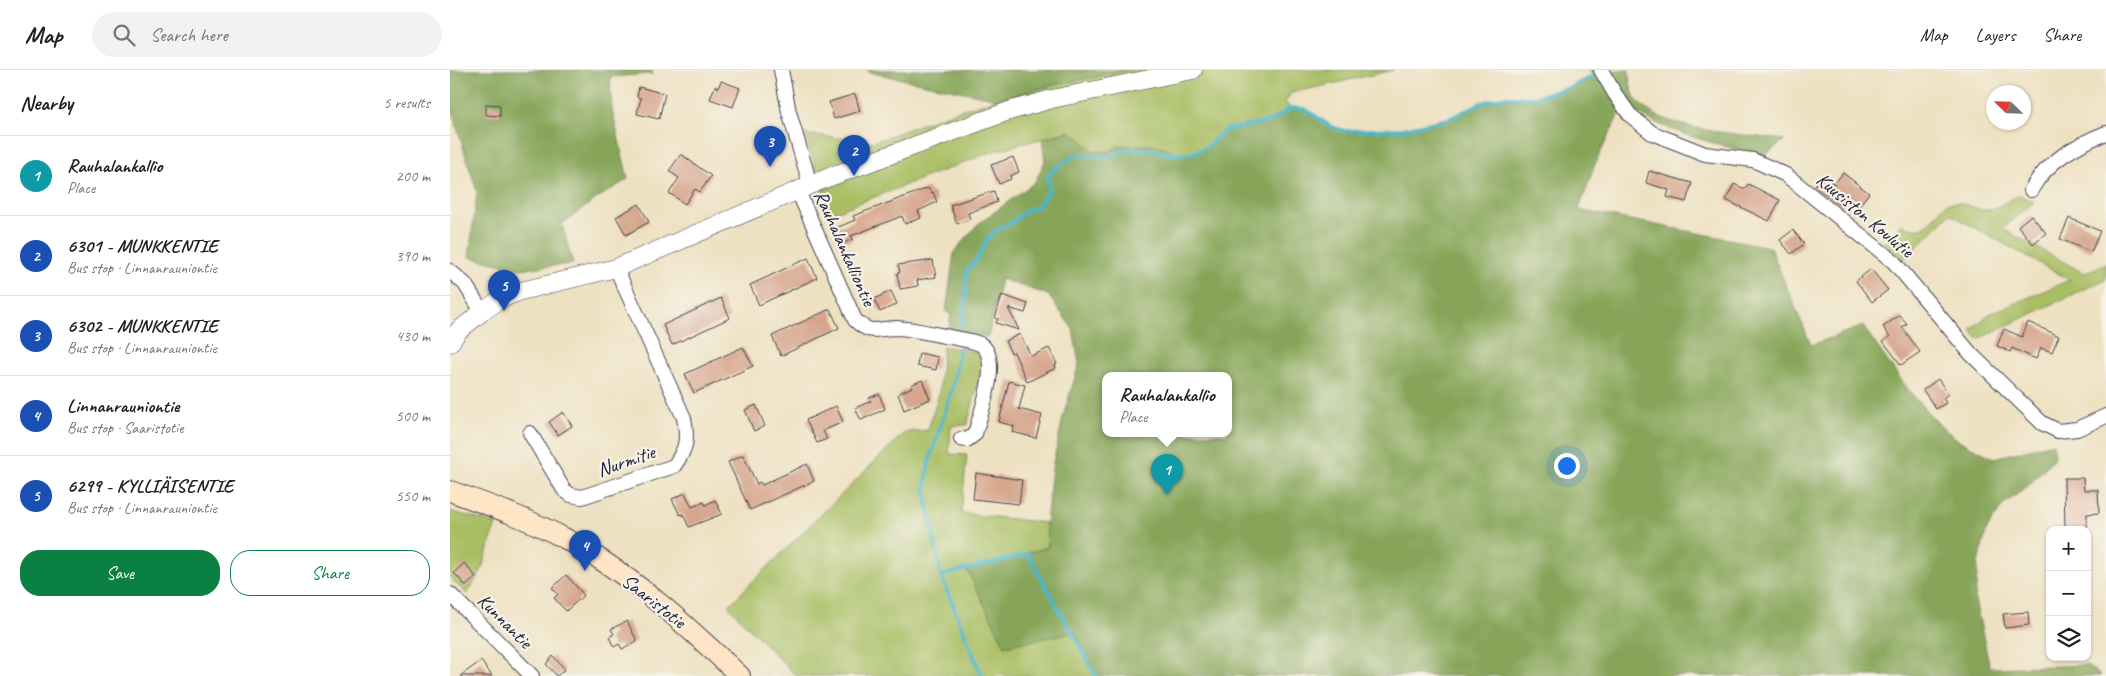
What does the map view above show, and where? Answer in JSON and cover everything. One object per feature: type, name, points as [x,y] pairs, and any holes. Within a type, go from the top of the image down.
[{"type":"main road","name":"Saaristotie","points":[[450,491],[493,506],[546,529],[599,559],[687,626],[740,676]]},
{"type":"street","points":[[781,70],[804,187]]},
{"type":"street","points":[[450,343],[458,331],[501,299],[521,292],[616,268],[804,187],[1009,111],[1052,99],[1192,70]]},
{"type":"street","name":"Kuusiston Koulutie","points":[[1601,70],[1630,115],[1652,133],[1705,154],[1753,160],[1786,175],[1894,262],[1972,354],[2042,423],[2058,431],[2077,430],[2106,416]]},
{"type":"street","points":[[2031,190],[2039,176],[2062,156],[2087,141],[2106,133]]},
{"type":"street","name":"Rauhalankalliontie","points":[[804,187],[855,320],[862,327],[870,331],[901,328],[927,332],[971,341],[981,345],[988,352],[991,361],[990,372],[974,434],[967,440],[961,439]]},
{"type":"street","name":"Nurmitie","points":[[530,433],[564,490],[571,495],[582,497],[674,466],[680,457],[687,435],[684,418],[616,268]]},
{"type":"street","points":[[450,271],[465,284],[482,312]]},
{"type":"street","name":"Kunnantie","points":[[450,594],[532,676]]},
{"type":"green space","points":[[450,70],[651,70],[653,74],[610,77],[612,110],[628,179],[596,199],[562,224],[573,264],[519,269],[469,257],[477,192],[450,105]]},
{"type":"green space","points":[[868,70],[1130,70],[1053,85],[997,99],[868,72]]},
{"type":"green space","points":[[1130,70],[1394,70],[1291,93],[1285,103],[1291,108],[1269,122],[1225,130],[1207,147],[1191,154],[1178,153],[1164,147],[1147,145],[1119,146],[1109,152],[1094,151],[1070,131],[994,151],[830,214],[805,134],[873,142],[954,112],[997,99],[1053,85]]},
{"type":"green space","points":[[1589,70],[1629,70],[1635,98],[1653,114],[1689,126],[1731,134],[1785,140],[1764,156],[1712,143],[1679,132],[1632,110],[1619,114],[1595,164],[1579,210],[1770,247],[1811,345],[1863,326],[1920,404],[1933,419],[1960,441],[1994,458],[2053,443],[2054,458],[2029,485],[2003,505],[1987,529],[1978,563],[1975,600],[1990,668],[2087,665],[2101,676],[1095,676],[1075,632],[1005,646],[967,570],[1048,547],[1046,523],[1052,468],[1064,413],[1079,364],[1073,329],[1048,295],[1001,279],[988,337],[949,329],[951,314],[946,312],[954,252],[977,225],[1035,182],[1045,161],[1042,139],[1070,131],[1094,151],[1109,152],[1119,146],[1147,145],[1164,147],[1178,153],[1191,154],[1207,147],[1225,130],[1269,122],[1291,108],[1305,109],[1331,127],[1345,131],[1403,129],[1449,119],[1481,103],[1505,97],[1532,98],[1569,88],[1593,76]]},
{"type":"green space","points":[[2020,195],[2034,202],[2003,229],[2084,273],[2106,263],[2106,279],[1978,339],[1970,331],[1989,314],[2070,280],[1950,214],[1899,264],[1881,245],[1895,234],[1902,224],[1912,228],[1920,228],[1931,221],[1944,206],[1950,203],[1955,202],[1988,210]]},
{"type":"green space","points":[[943,346],[976,352],[983,365],[967,425],[951,426],[949,454],[967,455],[961,513],[1046,523],[1048,547],[967,571],[1075,632],[1095,676],[796,676],[728,606],[905,432],[928,430],[939,394]]},
{"type":"green space","points":[[450,511],[496,524],[481,571],[467,594],[450,578]]},
{"type":"building","points":[[721,81],[740,88],[733,107],[710,99],[715,86],[718,88]]},
{"type":"building","points":[[639,87],[665,94],[659,119],[637,114],[641,98],[637,97]]},
{"type":"building","points":[[855,94],[860,111],[834,119],[829,102]]},
{"type":"building","points":[[486,104],[500,105],[500,116],[486,115]]},
{"type":"building","points":[[681,154],[711,176],[700,192],[695,189],[685,204],[669,193],[679,178],[669,171]]},
{"type":"building","points":[[1013,157],[1019,172],[1010,176],[1011,179],[999,184],[991,165]]},
{"type":"building","points":[[1649,171],[1692,183],[1686,202],[1667,197],[1669,190],[1646,183]]},
{"type":"building","points":[[1843,173],[1869,193],[1855,211],[1844,203],[1842,207],[1814,186],[1823,176],[1834,184]]},
{"type":"building","points":[[1734,184],[1745,189],[1748,184],[1780,200],[1769,221],[1726,200]]},
{"type":"building","points":[[928,188],[931,193],[933,192],[937,202],[918,211],[921,218],[905,224],[902,216],[851,236],[853,239],[842,244],[836,228],[855,220],[853,216]]},
{"type":"building","points":[[994,191],[997,202],[968,213],[970,219],[957,224],[950,205]]},
{"type":"building","points":[[639,204],[649,222],[626,235],[616,217]]},
{"type":"building","points":[[2031,215],[2046,233],[2033,244],[2018,226]]},
{"type":"building","points":[[2069,218],[2100,231],[2091,252],[2060,239]]},
{"type":"building","points":[[1793,230],[1804,244],[1791,254],[1780,240]]},
{"type":"building","points":[[808,258],[817,278],[759,305],[750,285]]},
{"type":"building","points":[[933,260],[936,277],[917,280],[918,286],[900,289],[897,273],[900,272],[898,265]]},
{"type":"building","points":[[1871,269],[1888,290],[1872,302],[1856,281]]},
{"type":"building","points":[[891,291],[897,304],[880,312],[874,299]]},
{"type":"building","points":[[1002,295],[1028,304],[1025,313],[1008,308],[1019,330],[996,323],[998,319],[995,318]]},
{"type":"building","points":[[721,298],[730,318],[672,345],[663,325]]},
{"type":"building","points":[[830,309],[839,328],[781,356],[772,336]]},
{"type":"building","points":[[1900,315],[1907,324],[1902,327],[1920,352],[1901,365],[1883,341],[1890,337],[1883,327]]},
{"type":"building","points":[[2028,322],[2059,336],[2052,352],[2041,348],[2036,359],[2012,348],[2010,352],[1997,346],[2004,329],[2022,337]]},
{"type":"building","points":[[1020,334],[1031,356],[1049,348],[1057,364],[1055,365],[1056,368],[1027,382],[1014,352],[1011,353],[1005,341]]},
{"type":"building","points":[[743,347],[753,366],[694,393],[685,374]]},
{"type":"building","points":[[919,353],[938,357],[936,370],[917,366]]},
{"type":"building","points":[[1938,379],[1948,394],[1943,398],[1946,403],[1936,409],[1923,390]]},
{"type":"building","points":[[922,380],[930,399],[904,410],[898,394]]},
{"type":"building","points":[[1009,381],[1025,385],[1019,409],[1042,415],[1036,438],[1012,432],[1014,426],[999,422]]},
{"type":"building","points":[[879,394],[885,409],[861,420],[855,408],[871,401],[869,398]]},
{"type":"building","points":[[756,405],[765,426],[754,431],[745,410]]},
{"type":"building","points":[[836,406],[843,422],[823,431],[827,439],[817,443],[806,420]]},
{"type":"building","points":[[563,412],[572,426],[558,435],[549,422]]},
{"type":"building","points":[[743,455],[757,484],[760,482],[762,485],[807,464],[814,481],[750,510],[728,462]]},
{"type":"building","points":[[976,473],[1022,480],[1019,504],[973,499]]},
{"type":"building","points":[[2064,478],[2083,478],[2084,490],[2098,490],[2099,513],[2087,514],[2087,526],[2065,526]]},
{"type":"building","points":[[685,493],[692,507],[704,502],[705,505],[715,500],[722,514],[689,527],[683,514],[680,515],[672,499]]},
{"type":"building","points":[[464,563],[476,577],[466,586],[454,573]]},
{"type":"building","points":[[566,575],[584,595],[566,611],[554,598],[558,594],[552,588]]},
{"type":"building","points":[[2028,612],[2029,625],[2005,628],[2003,614]]},
{"type":"building","points":[[627,621],[637,641],[622,649],[619,644],[614,647],[609,637],[614,634],[611,629]]},
{"type":"building","points":[[553,656],[565,669],[557,676],[546,664]]},
{"type":"building","points":[[481,661],[492,676],[460,676]]},
{"type":"waterway","points":[[961,328],[966,296],[966,275],[970,266],[977,260],[986,240],[998,229],[1011,223],[1026,211],[1038,206],[1049,191],[1048,177],[1053,170],[1077,154],[1106,158],[1134,149],[1153,150],[1168,154],[1191,154],[1207,147],[1225,130],[1269,122],[1291,108],[1305,109],[1331,127],[1345,131],[1403,129],[1449,119],[1481,103],[1505,97],[1532,98],[1569,88],[1599,73]]},
{"type":"waterway","points":[[960,347],[953,387],[929,462],[925,490],[941,576],[982,676]]},
{"type":"waterway","points":[[941,576],[1028,554],[1096,676]]},
{"type":"place","name":"6302 - MUNKKENTIE","points":[[770,167]]},
{"type":"place","name":"6301 - MUNKKENTIE","points":[[854,176]]},
{"type":"place","name":"6299 - KYLLIÄISENTIE","points":[[504,311]]},
{"type":"place","name":"Rauhalankallio","points":[[1167,495]]},
{"type":"place","name":"Linnanrauniontie","points":[[585,571]]}]
